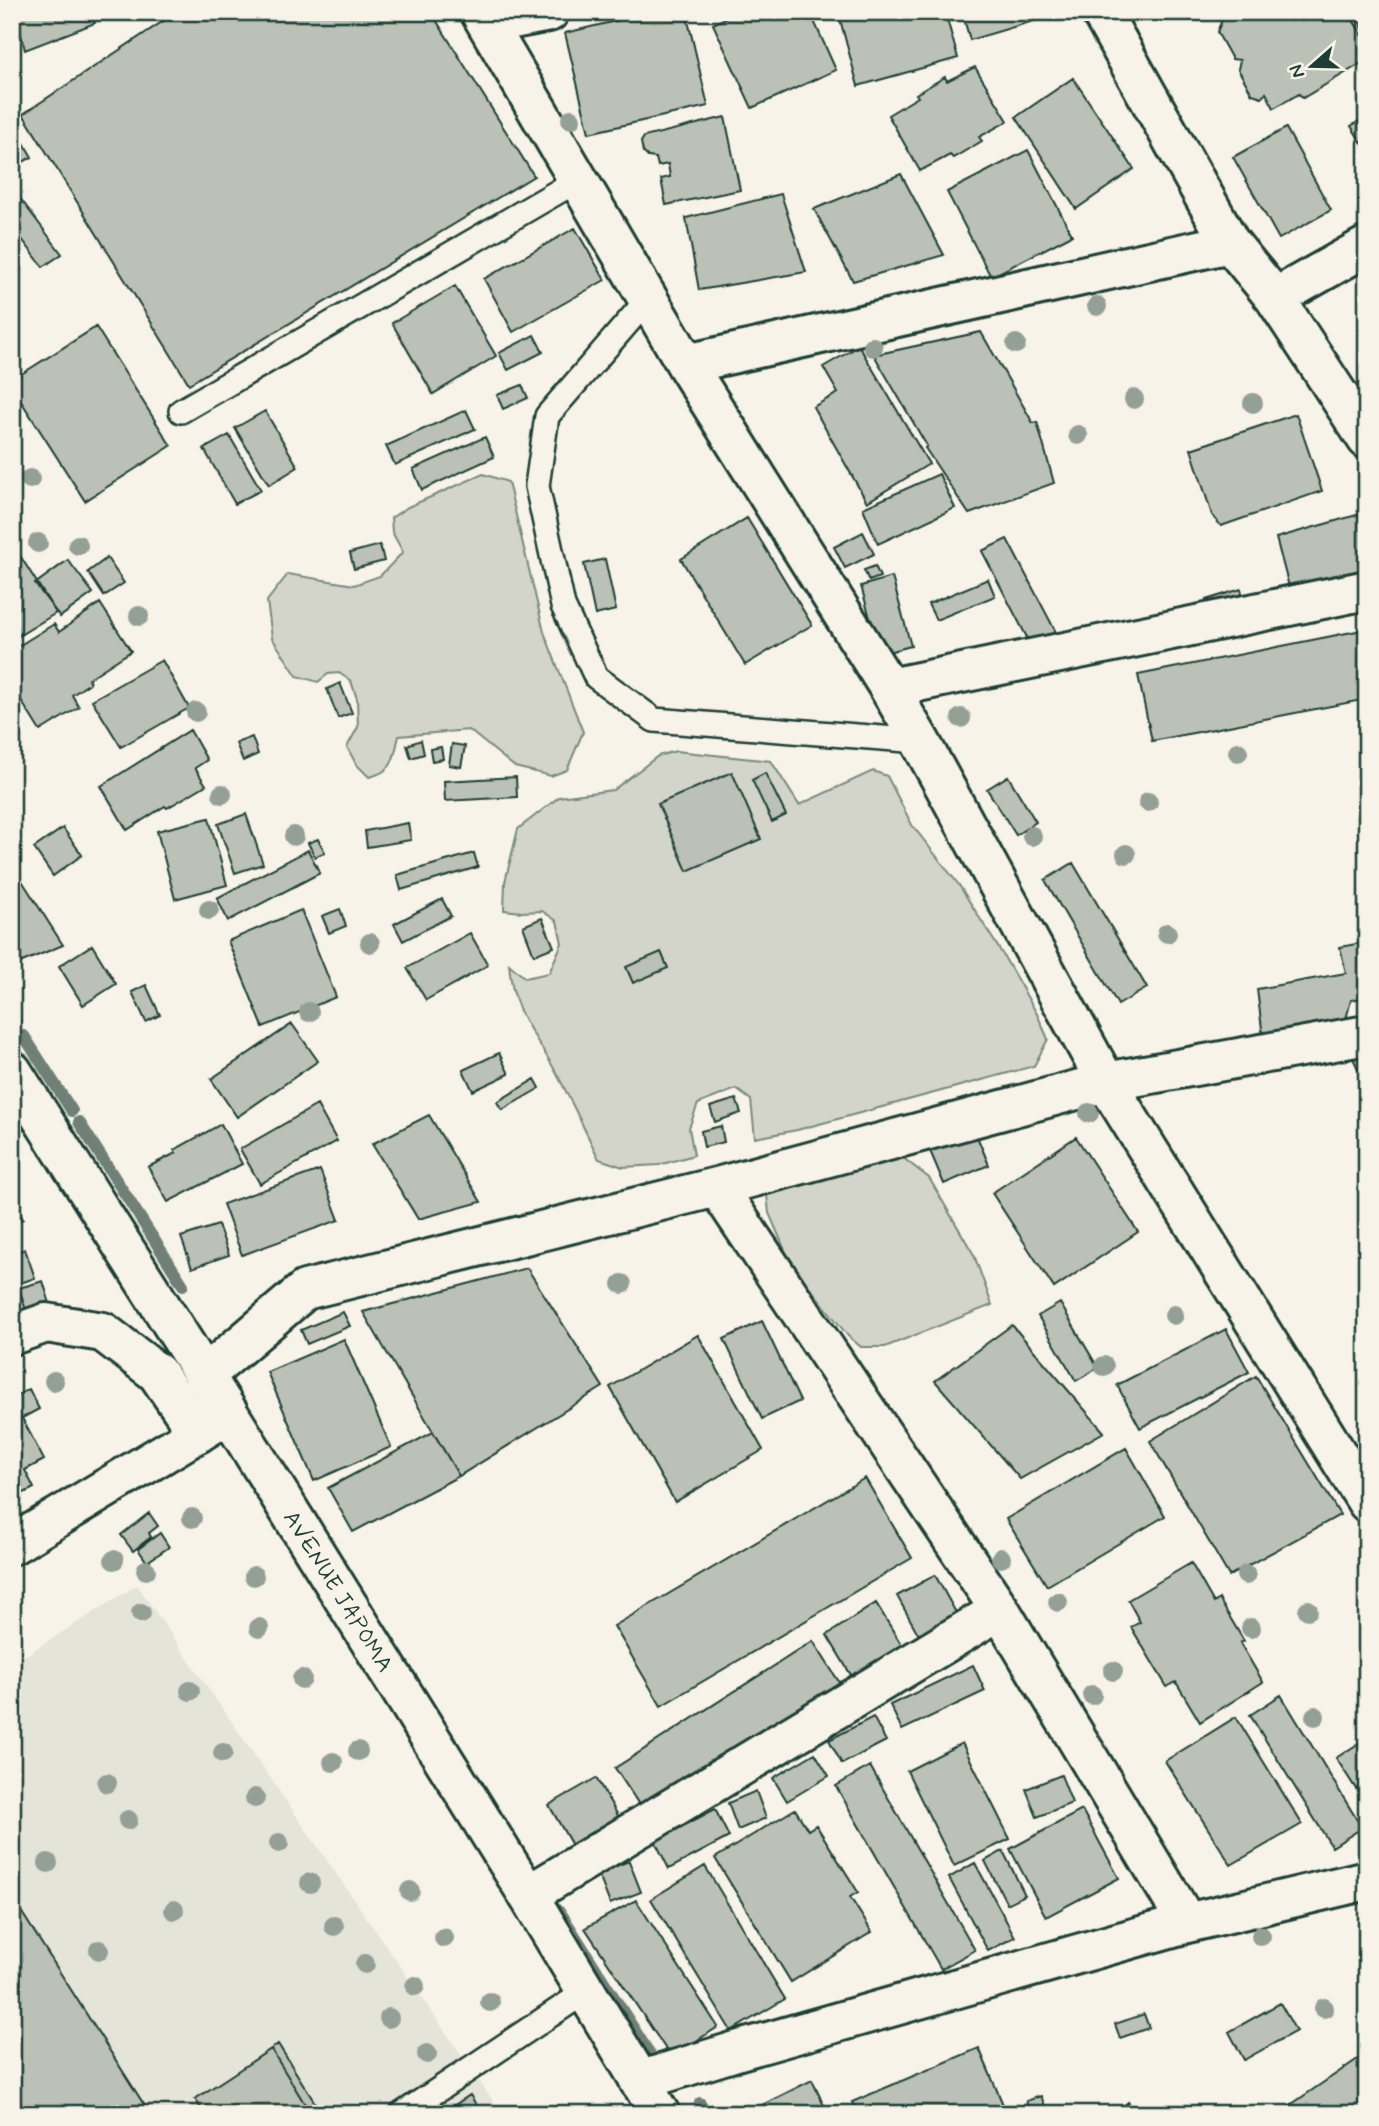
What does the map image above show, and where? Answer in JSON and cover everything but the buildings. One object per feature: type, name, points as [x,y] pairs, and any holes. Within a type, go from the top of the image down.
[{"type":"street","points":[[550,12],[484,18],[686,364],[920,741],[1106,1082],[1367,1502]]},
{"type":"street","points":[[1101,12],[1230,243],[1275,298],[1367,439]]},
{"type":"street","points":[[686,364],[1230,243]]},
{"type":"street","points":[[1275,298],[1367,246]]},
{"type":"street","points":[[889,688],[1367,590]]},
{"type":"street","points":[[204,1376],[305,1290],[718,1187],[1106,1082],[1367,1035]]},
{"type":"street","name":"AVENUE JAPOMA","points":[[12,1071],[204,1376],[213,1423],[528,1895],[660,2114]]},
{"type":"street","points":[[718,1187],[999,1610],[1187,1923]]},
{"type":"street","points":[[12,1335],[46,1323],[103,1332],[157,1373],[213,1423],[12,1545]]},
{"type":"street","points":[[528,1895],[999,1610]]},
{"type":"street","points":[[639,2081],[1187,1923],[1367,1880]]},
{"type":"lane","points":[[181,411],[578,180]]},
{"type":"lane","points":[[649,299],[547,416],[537,486],[563,606],[596,677],[654,720],[920,741]]},
{"type":"lane","points":[[402,2114],[585,1992]]},
{"type":"shaded area","points":[[483,474],[508,482],[544,632],[583,732],[567,770],[551,776],[515,767],[469,730],[399,736],[392,763],[384,771],[369,777],[356,764],[347,747],[358,727],[357,699],[351,681],[339,673],[328,674],[318,682],[297,676],[272,638],[267,601],[288,574],[354,585],[380,576],[403,552],[392,532],[391,518],[408,507]]},
{"type":"shaded area","points":[[676,751],[771,761],[799,805],[873,771],[887,776],[912,825],[959,885],[1037,1014],[1048,1039],[1034,1066],[797,1130],[755,1138],[751,1100],[736,1089],[698,1104],[689,1128],[694,1155],[659,1165],[623,1167],[599,1159],[559,1078],[524,1019],[511,981],[509,964],[525,978],[549,973],[562,943],[557,921],[542,911],[504,910],[505,882],[518,829],[559,797],[613,790],[658,756]]},
{"type":"shaded area","points":[[902,1157],[929,1178],[974,1255],[992,1305],[885,1347],[861,1347],[848,1336],[790,1262],[769,1213],[767,1195],[780,1183]]},
{"type":"shaded area","points":[[137,1585],[502,2114],[12,2114],[12,1664]]},
{"type":"waterway","points":[[12,1017],[15,1022]]},
{"type":"waterway","points":[[24,1036],[72,1111]]},
{"type":"waterway","points":[[79,1122],[183,1285]]},
{"type":"waterway","points":[[560,1912],[656,2064]]},
{"type":"waterway","points":[[700,2103],[707,2114]]}]
